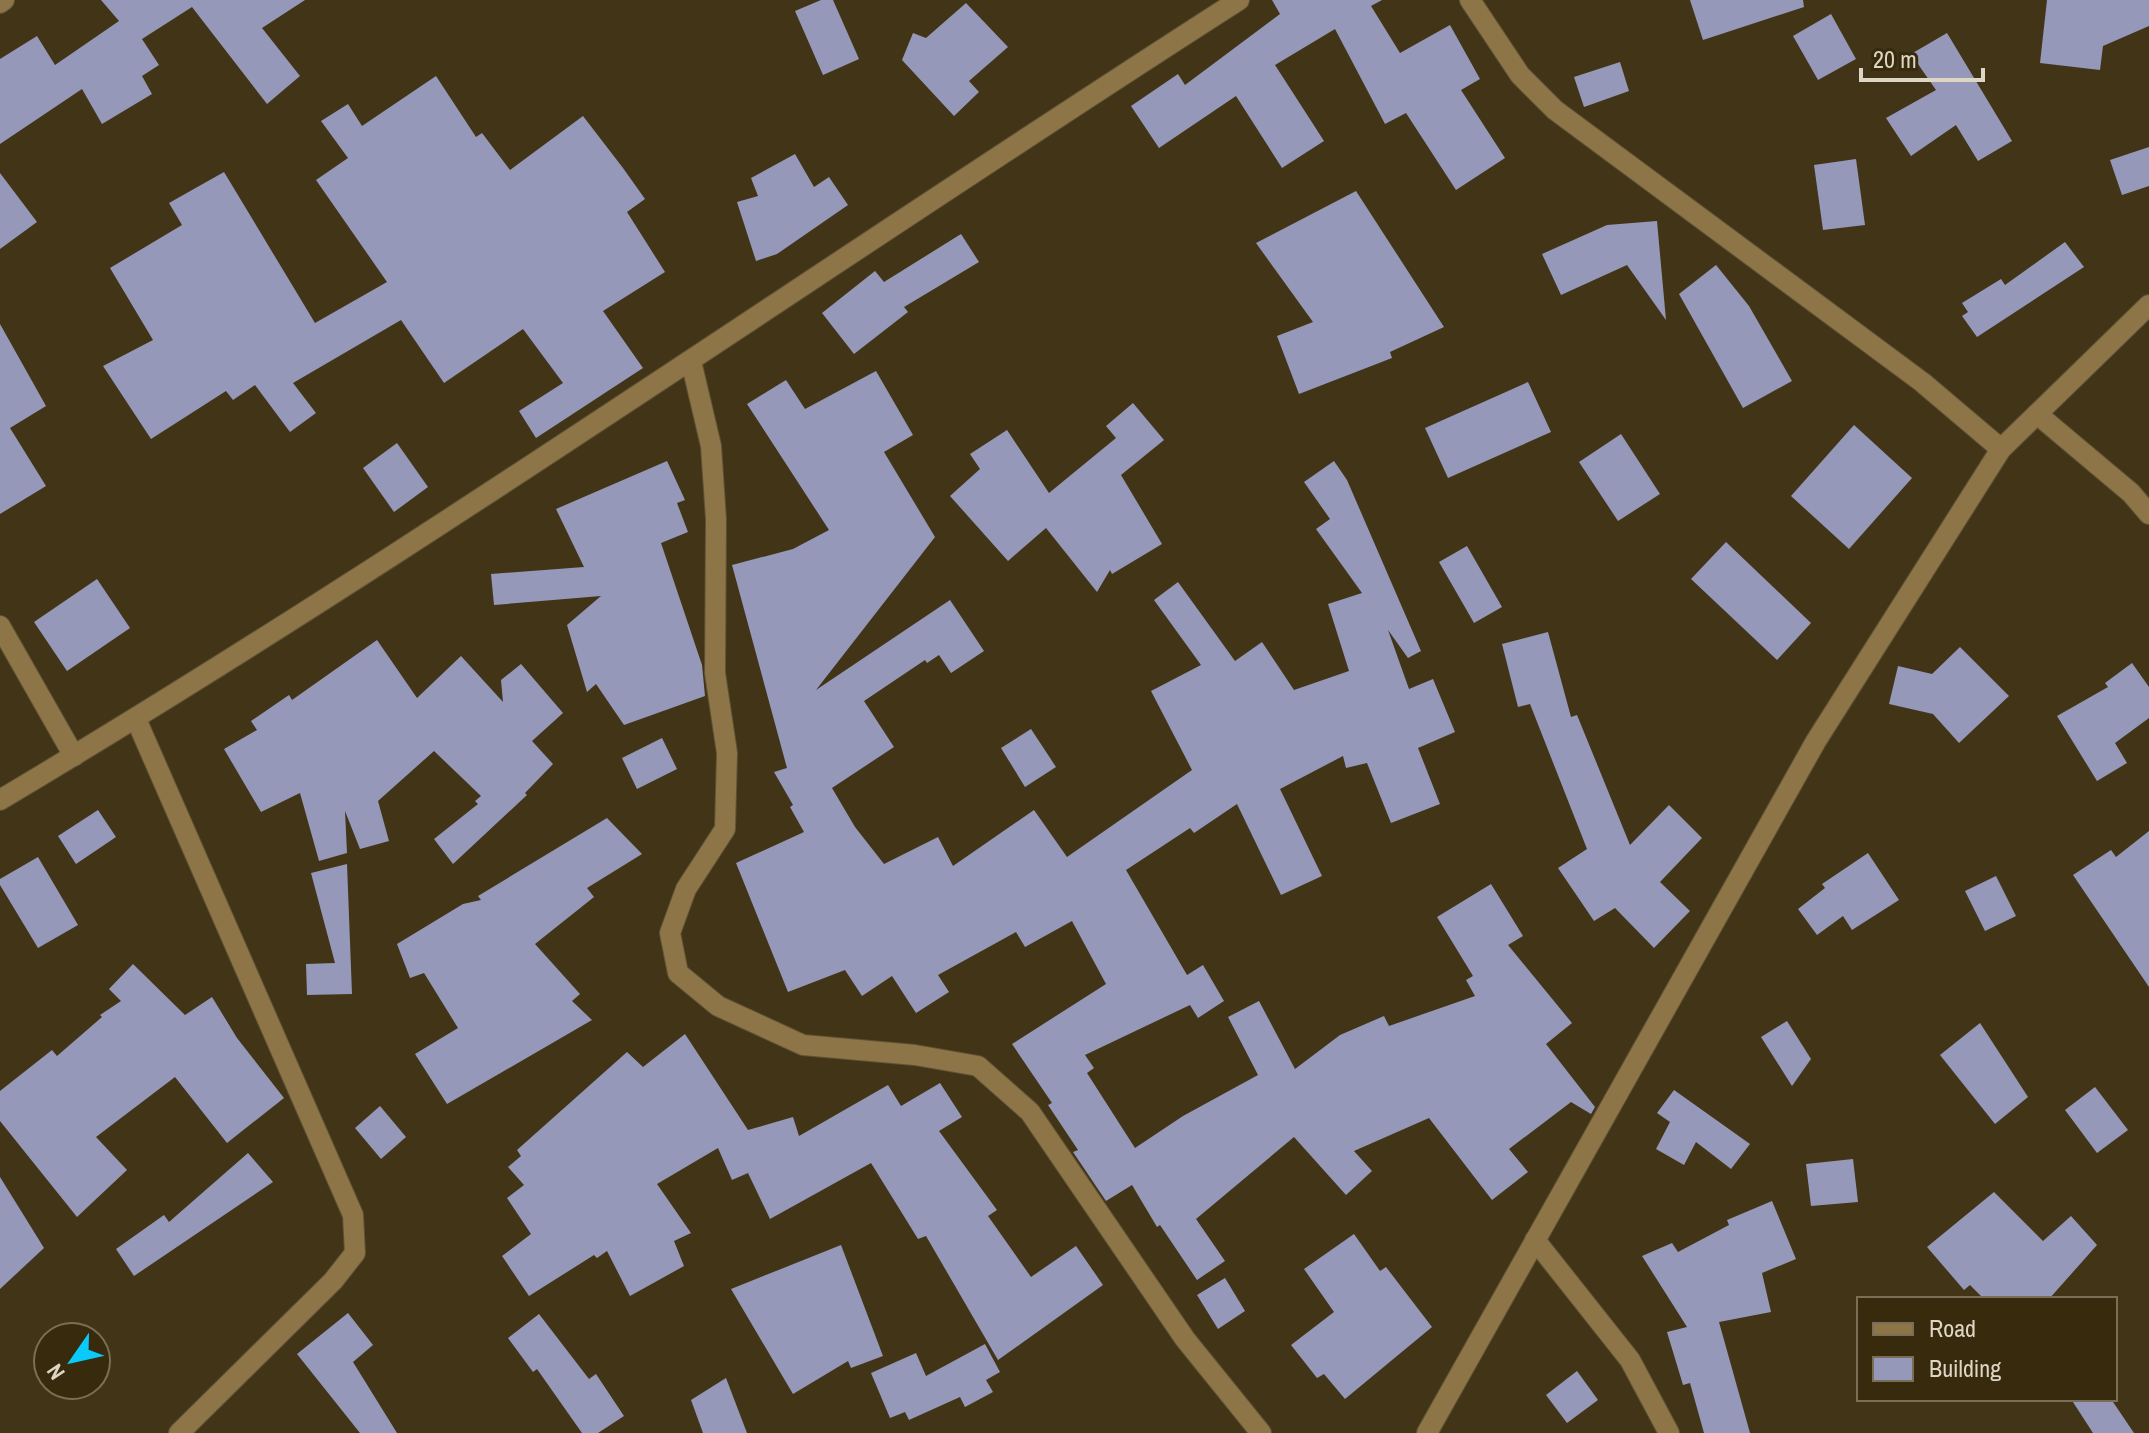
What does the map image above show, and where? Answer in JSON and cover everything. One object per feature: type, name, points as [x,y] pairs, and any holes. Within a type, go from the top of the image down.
[{"type":"street","points":[[0,800],[136,719],[691,361],[1239,0]]},
{"type":"street","points":[[1470,0],[1520,75],[1555,110],[1922,382],[2001,449]]},
{"type":"street","points":[[1427,1433],[1816,741],[2001,449],[2149,305]]},
{"type":"street","points":[[691,361],[711,446],[716,519],[715,673],[727,753],[725,829],[686,889],[670,933],[678,973],[718,1006],[803,1045],[915,1055],[978,1066],[1030,1112],[1185,1339],[1261,1433]]},
{"type":"street","points":[[2037,414],[2131,493],[2149,514]]},
{"type":"street","points":[[0,626],[74,756]]},
{"type":"street","points":[[136,719],[353,1215],[355,1253],[333,1281],[179,1433]]},
{"type":"street","points":[[1535,1240],[1630,1360],[1669,1433]]},
{"type":"building","points":[[101,0],[305,0],[262,28],[300,76],[267,104],[192,7],[142,39],[159,65],[142,76],[152,94],[102,124],[82,89],[0,144],[0,59],[37,36],[55,65],[119,21]]},
{"type":"building","points":[[821,0],[833,0],[859,59],[823,75],[795,11]]},
{"type":"building","points":[[1272,0],[1382,0],[1371,6],[1400,53],[1450,25],[1480,79],[1461,90],[1505,158],[1456,190],[1406,113],[1385,124],[1335,29],[1275,65],[1324,141],[1282,168],[1236,96],[1159,148],[1131,106],[1178,74],[1185,85],[1280,14]]},
{"type":"building","points":[[1690,0],[1803,0],[1804,7],[1703,40]]},
{"type":"building","points":[[2047,0],[2149,0],[2149,26],[2103,46],[2100,70],[2040,63]]},
{"type":"building","points":[[966,3],[1008,47],[969,81],[979,92],[954,116],[902,60],[913,33],[926,38]]},
{"type":"building","points":[[1831,14],[1856,59],[1818,80],[1793,36]]},
{"type":"building","points":[[1947,33],[2012,141],[1978,161],[1956,125],[1911,156],[1886,118],[1936,90],[1911,54]]},
{"type":"building","points":[[1620,62],[1629,91],[1584,107],[1574,77]]},
{"type":"building","points":[[436,76],[476,137],[482,133],[510,170],[583,116],[645,199],[627,212],[665,272],[603,311],[643,368],[536,438],[519,411],[563,383],[523,329],[444,383],[401,320],[293,383],[316,413],[290,432],[255,385],[233,400],[226,391],[151,439],[103,366],[153,340],[110,268],[182,225],[169,203],[224,172],[315,323],[387,282],[316,180],[348,158],[321,121],[348,104],[362,126]]},
{"type":"building","points":[[2149,147],[2149,186],[2122,195],[2110,160]]},
{"type":"building","points":[[795,154],[814,187],[829,177],[848,205],[777,254],[756,261],[737,202],[758,196],[751,178]]},
{"type":"building","points":[[1856,159],[1865,225],[1823,230],[1814,165]]},
{"type":"building","points":[[0,173],[37,222],[0,249]]},
{"type":"building","points":[[1356,191],[1444,327],[1390,352],[1392,358],[1299,394],[1277,336],[1313,322],[1256,243]]},
{"type":"building","points":[[1657,221],[1666,320],[1627,265],[1561,295],[1542,254],[1607,225]]},
{"type":"building","points":[[961,234],[979,262],[904,307],[908,312],[854,354],[822,313],[875,271],[884,282]]},
{"type":"building","points":[[2065,242],[2084,267],[1977,337],[1962,316],[1968,312],[1962,303],[2001,279],[2005,285]]},
{"type":"building","points":[[1716,265],[1749,306],[1792,381],[1743,408],[1679,294]]},
{"type":"building","points":[[0,324],[46,406],[10,428],[46,486],[0,514]]},
{"type":"building","points":[[876,371],[913,435],[884,452],[935,537],[816,690],[950,600],[984,651],[951,673],[939,655],[927,663],[925,660],[864,701],[894,747],[832,788],[855,827],[884,864],[938,837],[953,866],[1034,810],[1067,857],[1192,770],[1151,691],[1201,665],[1154,600],[1178,582],[1235,661],[1262,642],[1294,690],[1349,671],[1328,604],[1362,593],[1316,529],[1330,519],[1304,482],[1334,461],[1347,480],[1421,651],[1408,658],[1388,630],[1409,689],[1433,679],[1455,732],[1418,748],[1440,804],[1391,823],[1367,763],[1346,768],[1343,756],[1280,789],[1322,876],[1281,895],[1237,804],[1194,833],[1190,828],[1126,870],[1187,975],[1203,965],[1224,1001],[1198,1018],[1190,1005],[1085,1055],[1094,1068],[1087,1073],[1135,1148],[1183,1116],[1258,1075],[1228,1017],[1259,1001],[1295,1069],[1340,1035],[1384,1016],[1389,1026],[1475,996],[1466,980],[1473,976],[1437,917],[1491,884],[1523,936],[1508,945],[1572,1023],[1546,1044],[1595,1107],[1591,1114],[1571,1102],[1509,1149],[1528,1172],[1492,1200],[1429,1118],[1354,1151],[1372,1171],[1346,1195],[1294,1137],[1196,1219],[1225,1261],[1197,1280],[1160,1225],[1157,1227],[1132,1185],[1106,1201],[1073,1152],[1078,1150],[1048,1105],[1052,1103],[1012,1044],[1106,984],[1072,921],[1025,947],[1016,932],[938,975],[949,992],[916,1013],[892,976],[862,996],[845,970],[788,992],[736,863],[804,832],[774,772],[787,768],[732,565],[793,549],[829,530],[747,404],[786,380],[805,409]]},
{"type":"building","points":[[1528,382],[1551,432],[1448,478],[1425,428]]},
{"type":"building","points":[[1133,403],[1164,440],[1121,475],[1162,544],[1112,574],[1110,570],[1097,592],[1046,528],[1008,561],[950,496],[980,469],[970,454],[1007,430],[1049,493],[1116,438],[1106,426]]},
{"type":"building","points":[[1854,425],[1912,478],[1849,549],[1791,496]]},
{"type":"building","points":[[1621,434],[1660,494],[1618,521],[1579,462]]},
{"type":"building","points":[[397,443],[428,487],[394,512],[363,468]]},
{"type":"building","points":[[667,461],[685,500],[677,503],[688,532],[661,543],[702,665],[705,696],[624,725],[596,684],[587,692],[567,625],[601,596],[494,605],[491,574],[584,567],[556,509]]},
{"type":"building","points":[[1726,542],[1811,623],[1777,660],[1691,579]]},
{"type":"building","points":[[1467,546],[1502,607],[1474,623],[1439,562]]},
{"type":"building","points":[[97,579],[130,628],[67,671],[34,622]]},
{"type":"building","points":[[1548,632],[1571,717],[1577,715],[1630,845],[1669,805],[1702,838],[1660,882],[1690,911],[1654,948],[1615,908],[1594,921],[1558,868],[1587,849],[1530,704],[1518,707],[1502,644]]},
{"type":"building","points":[[377,640],[417,698],[461,656],[503,702],[501,680],[521,664],[563,713],[532,741],[553,764],[525,793],[527,795],[453,864],[434,839],[478,804],[475,801],[481,796],[434,751],[378,801],[389,841],[360,849],[345,811],[347,853],[319,861],[300,793],[261,812],[224,749],[257,730],[251,721],[289,695],[292,700]]},
{"type":"building","points":[[1960,647],[2009,696],[1959,743],[1933,714],[1889,704],[1898,666],[1932,674]]},
{"type":"building","points":[[2132,663],[2149,687],[2149,718],[2115,743],[2127,763],[2097,781],[2057,716],[2108,687],[2105,683]]},
{"type":"building","points":[[1031,729],[1056,767],[1025,787],[1001,748]]},
{"type":"building","points":[[662,738],[677,769],[637,789],[622,758]]},
{"type":"building","points":[[98,810],[116,837],[76,864],[58,836]]},
{"type":"building","points":[[607,818],[642,854],[587,888],[594,897],[535,944],[580,994],[572,1001],[592,1020],[447,1104],[415,1054],[458,1028],[424,973],[410,978],[397,944],[463,904],[481,900],[478,896]]},
{"type":"building","points":[[2149,831],[2149,987],[2073,875],[2111,850],[2116,857]]},
{"type":"building","points":[[1868,853],[1899,900],[1852,930],[1843,916],[1817,935],[1798,909],[1825,888],[1822,884]]},
{"type":"building","points":[[38,857],[78,925],[38,948],[0,885],[0,879]]},
{"type":"building","points":[[347,864],[352,994],[307,995],[306,964],[335,963],[311,873]]},
{"type":"building","points":[[1996,876],[2016,916],[1985,931],[1965,891]]},
{"type":"building","points":[[133,964],[185,1015],[212,997],[237,1038],[284,1098],[227,1143],[175,1077],[96,1137],[127,1170],[77,1217],[0,1121],[0,1091],[52,1050],[57,1056],[102,1017],[100,1015],[121,1001],[109,989]]},
{"type":"building","points":[[1787,1021],[1811,1059],[1792,1086],[1761,1037]]},
{"type":"building","points":[[1980,1023],[2028,1097],[1995,1124],[1940,1055]]},
{"type":"building","points":[[685,1034],[748,1130],[793,1117],[799,1136],[888,1085],[901,1106],[940,1083],[962,1117],[939,1131],[997,1210],[988,1216],[1031,1277],[1076,1246],[1103,1285],[998,1360],[926,1236],[918,1239],[871,1163],[770,1219],[748,1173],[732,1180],[718,1148],[657,1184],[691,1233],[674,1241],[684,1266],[630,1296],[607,1251],[597,1258],[594,1255],[529,1296],[502,1256],[531,1234],[507,1198],[524,1185],[508,1167],[521,1156],[517,1150],[627,1052],[643,1067]]},
{"type":"building","points":[[2095,1087],[2128,1130],[2097,1153],[2065,1110]]},
{"type":"building","points":[[1674,1090],[1750,1144],[1731,1169],[1696,1142],[1684,1165],[1656,1149],[1670,1122],[1657,1113]]},
{"type":"building","points":[[380,1106],[406,1137],[381,1159],[355,1128]]},
{"type":"building","points":[[248,1153],[273,1182],[134,1276],[116,1249],[164,1215],[169,1222]]},
{"type":"building","points":[[1853,1159],[1858,1202],[1811,1206],[1806,1164]]},
{"type":"building","points":[[0,1177],[44,1248],[0,1289]]},
{"type":"building","points":[[1994,1192],[2043,1241],[2071,1216],[2097,1245],[2051,1297],[1982,1297],[1970,1285],[1964,1290],[1927,1247]]},
{"type":"building","points":[[1772,1201],[1796,1259],[1762,1273],[1771,1312],[1719,1322],[1750,1433],[1704,1433],[1690,1383],[1683,1385],[1667,1332],[1687,1327],[1642,1256],[1672,1243],[1678,1252],[1729,1225],[1727,1220]]},
{"type":"building","points":[[1354,1234],[1380,1271],[1386,1267],[1432,1327],[1345,1399],[1324,1374],[1317,1378],[1291,1345],[1334,1312],[1304,1269]]},
{"type":"building","points":[[841,1245],[883,1356],[851,1368],[848,1361],[793,1394],[731,1289]]},
{"type":"building","points":[[1225,1278],[1245,1311],[1218,1329],[1197,1295]]},
{"type":"building","points":[[348,1313],[373,1345],[353,1362],[397,1433],[360,1433],[297,1354]]},
{"type":"building","points":[[539,1314],[589,1379],[596,1374],[624,1416],[598,1433],[582,1433],[537,1369],[533,1372],[508,1338]]},
{"type":"building","points":[[985,1344],[1000,1372],[986,1380],[993,1392],[965,1407],[960,1397],[909,1420],[905,1412],[890,1418],[871,1373],[916,1353],[926,1376]]},
{"type":"building","points":[[1577,1371],[1598,1400],[1567,1423],[1546,1395]]},
{"type":"building","points":[[726,1378],[747,1433],[703,1433],[691,1400]]},
{"type":"building","points":[[2072,1401],[2112,1401],[2134,1433],[2093,1433]]}]
